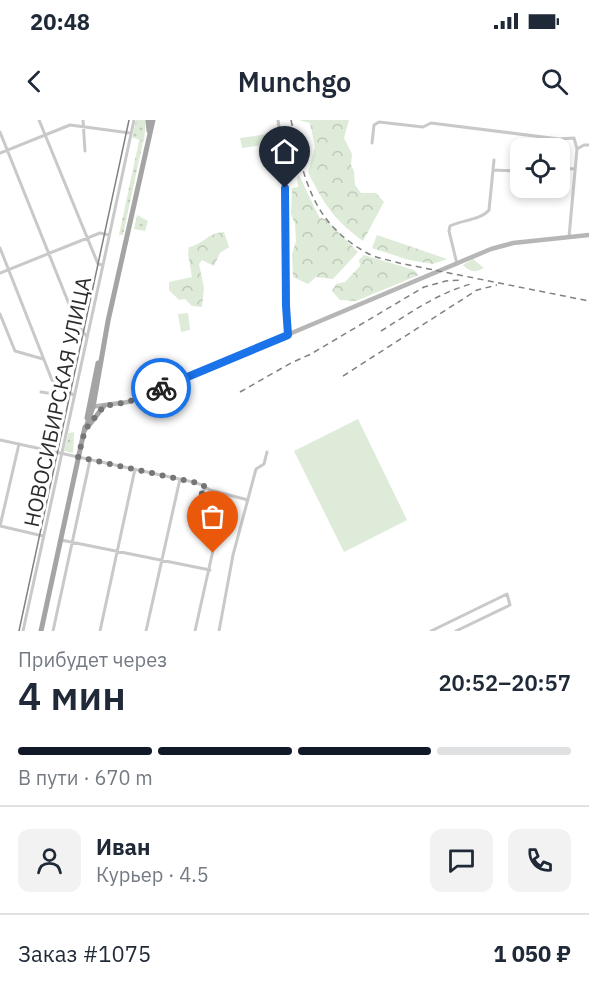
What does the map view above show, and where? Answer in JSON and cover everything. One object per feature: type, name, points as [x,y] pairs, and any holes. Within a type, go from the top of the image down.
[{"type":"main road","points":[[148,120],[149,132]]},
{"type":"main road","points":[[41,631],[153,120]]},
{"type":"main road","points":[[85,430],[104,406]]},
{"type":"street","name":"НОВОСИБИРСКАЯ УЛИЦА","points":[[22,631],[103,265],[98,264],[86,238],[39,120]]},
{"type":"street","points":[[83,120],[85,151]]},
{"type":"street","points":[[103,265],[134,120]]},
{"type":"street","points":[[278,120],[285,172],[288,335]]},
{"type":"street","points":[[372,142],[374,125],[380,122],[423,127],[431,123],[559,139],[574,138],[577,149],[569,237]]},
{"type":"street","points":[[0,153],[70,125],[131,134]]},
{"type":"street","points":[[0,132],[77,324],[87,337]]},
{"type":"street","points":[[577,149],[589,145]]},
{"type":"street","points":[[457,264],[449,231],[450,226],[462,220],[485,215],[489,210],[494,160]]},
{"type":"street","points":[[570,169],[575,169]]},
{"type":"street","points":[[493,170],[510,171]]},
{"type":"street","points":[[0,273],[100,233],[109,235]]},
{"type":"street","points":[[91,407],[128,402],[502,245],[589,235]]},
{"type":"street","points":[[0,248],[52,380],[60,389],[74,395]]},
{"type":"street","points":[[0,314],[15,351],[43,359]]},
{"type":"street","points":[[41,392],[54,394],[60,389]]},
{"type":"street","points":[[0,440],[202,484],[210,490],[249,500]]},
{"type":"street","points":[[19,444],[0,526],[43,536]]},
{"type":"street","points":[[219,631],[233,555],[256,469],[264,464],[267,452]]},
{"type":"street","points":[[53,631],[90,460]]},
{"type":"street","points":[[100,631],[135,469]]},
{"type":"street","points":[[146,631],[180,479]]},
{"type":"street","points":[[195,631],[220,519],[201,514],[202,490],[206,488]]},
{"type":"street","points":[[61,539],[210,570]]},
{"type":"street","points":[[431,631],[507,594],[510,605],[456,631]]},
{"type":"green space","points":[[136,120],[146,120],[144,142],[132,137]]},
{"type":"green space","points":[[299,120],[349,120],[344,138],[352,154],[351,165],[355,185],[361,193],[376,193],[384,202],[363,241],[337,219],[308,172],[315,147],[310,123]]},
{"type":"green space","points":[[274,133],[275,143],[242,148],[240,138]]},
{"type":"green space","points":[[139,141],[143,142],[123,235],[119,235]]},
{"type":"green space","points":[[299,175],[319,217],[325,219],[358,252],[333,279],[316,277],[308,284],[293,277],[292,254],[296,241],[295,224],[291,214],[292,188],[298,187],[297,177]]},
{"type":"green space","points":[[137,215],[148,221],[145,231],[134,229]]},
{"type":"green space","points":[[224,232],[229,247],[220,253],[214,266],[202,260],[199,264],[204,288],[202,307],[192,306],[185,299],[179,300],[169,290],[169,282],[192,277],[189,247]]},
{"type":"green space","points":[[377,235],[447,259],[433,264],[409,260],[372,248]]},
{"type":"green space","points":[[364,255],[414,270],[419,275],[356,301],[340,300],[332,291],[336,284],[345,282],[360,266],[359,260]]},
{"type":"green space","points":[[473,259],[484,268],[473,271],[463,265]]},
{"type":"green space","points":[[188,313],[190,330],[181,332],[178,314]]},
{"type":"green space","points":[[358,419],[407,520],[344,552],[294,451]]},
{"type":"green space","points":[[70,427],[69,433],[74,432],[73,453],[64,451]]},
{"type":"tram line","points":[[19,631],[129,120]]},
{"type":"railway","points":[[291,120],[300,161],[313,197],[322,213],[348,241],[367,253],[399,263],[589,301]]},
{"type":"railway","points":[[240,392],[311,354],[424,287],[446,281],[463,280]]},
{"type":"railway","points":[[381,331],[436,298],[471,284]]},
{"type":"railway","points":[[343,376],[477,290],[497,285]]},
{"type":"way so far","points":[[161,388],[128,402],[104,406],[85,430],[78,457],[202,484],[206,488],[202,490],[201,514],[220,519],[213,553]]},
{"type":"route","points":[[161,388],[288,335],[285,188]]}]
